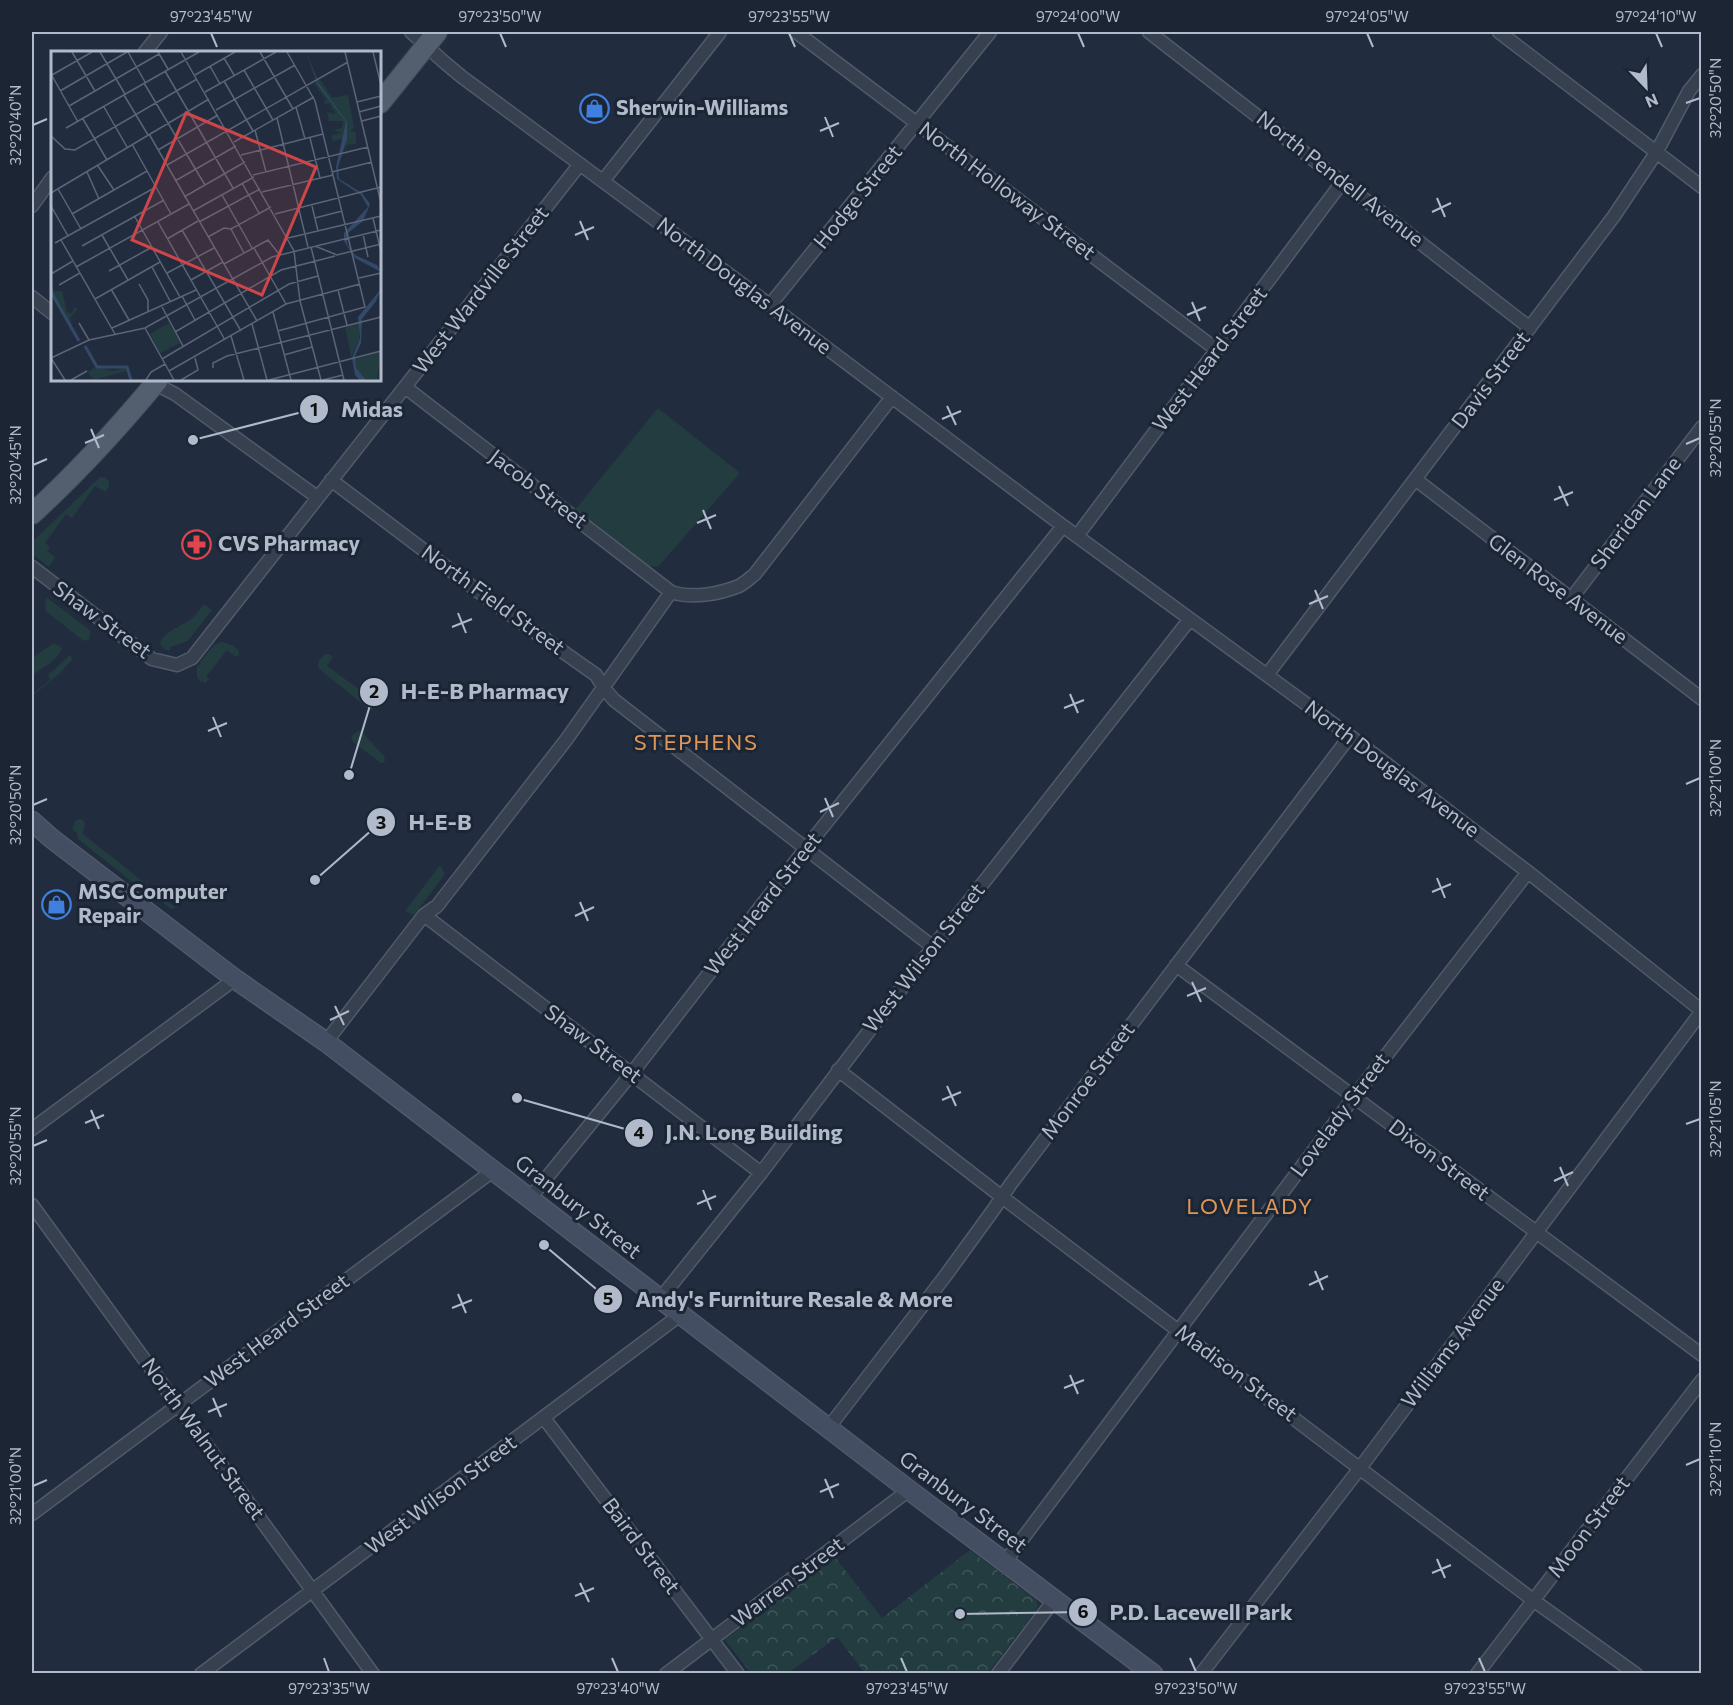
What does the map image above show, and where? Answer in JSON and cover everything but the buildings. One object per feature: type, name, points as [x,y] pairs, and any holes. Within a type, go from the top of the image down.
[{"type":"main road","points":[[381,103],[432,39]]},
{"type":"main road","points":[[32,514],[88,459],[153,381]]},
{"type":"street","points":[[146,51],[161,32]]},
{"type":"street","name":"North Douglas Avenue","points":[[411,32],[432,39],[444,63],[1063,526],[1350,736],[1528,872],[1701,1011]]},
{"type":"street","points":[[603,181],[720,32]]},
{"type":"street","name":"North Holloway Street","points":[[796,32],[1217,350]]},
{"type":"street","name":"Hodge Street","points":[[770,305],[990,32]]},
{"type":"street","name":"North Pendell Avenue","points":[[1149,32],[1530,328]]},
{"type":"street","points":[[1499,32],[1701,187]]},
{"type":"street","name":"Davis Street","points":[[1267,675],[1614,216],[1656,153],[1701,75]]},
{"type":"street","name":"West Wardville Street","points":[[177,665],[192,658],[580,164]]},
{"type":"street","points":[[32,206],[51,179]]},
{"type":"street","name":"West Heard Street","points":[[1077,536],[1343,181]]},
{"type":"street","points":[[32,297],[51,312]]},
{"type":"street","points":[[153,381],[175,394],[317,497]]},
{"type":"street","name":"Jacob Street","points":[[405,387],[671,592]]},
{"type":"street","points":[[326,1042],[424,915],[437,906],[566,740],[671,592],[682,596],[724,591],[741,585],[755,574],[892,396]]},
{"type":"street","name":"Sheridan Lane","points":[[1571,599],[1701,427]]},
{"type":"street","name":"Glen Rose Avenue","points":[[1414,479],[1701,699]]},
{"type":"street","name":"North Field Street","points":[[331,480],[491,601],[596,675],[614,700],[933,947]]},
{"type":"street","name":"West Heard Street","points":[[530,1198],[597,1113],[632,1073],[1063,526]]},
{"type":"street","name":"Shaw Street","points":[[32,567],[152,659],[177,665]]},
{"type":"street","name":"West Wilson Street","points":[[660,1299],[761,1173],[933,947],[1190,619]]},
{"type":"street","name":"Monroe Street","points":[[829,1427],[946,1275],[1010,1185],[1350,736]]},
{"type":"street","name":"Granbury Street","points":[[32,821],[235,979],[326,1042],[680,1315],[1153,1674]]},
{"type":"street","name":"Lovelady Street","points":[[1005,1562],[1354,1097],[1528,872]]},
{"type":"street","name":"Shaw Street","points":[[424,915],[761,1173]]},
{"type":"street","name":"Dixon Street","points":[[1176,965],[1701,1355]]},
{"type":"street","points":[[32,1129],[235,979]]},
{"type":"street","name":"Williams Avenue","points":[[1201,1674],[1360,1468],[1701,1011]]},
{"type":"street","name":"Madison Street","points":[[838,1070],[1533,1600],[1636,1674]]},
{"type":"street","name":"West Heard Street","points":[[32,1514],[494,1170]]},
{"type":"street","name":"North Walnut Street","points":[[32,1205],[373,1674]]},
{"type":"street","name":"West Wilson Street","points":[[201,1674],[680,1315]]},
{"type":"street","name":"Moon Street","points":[[1477,1674],[1701,1380]]},
{"type":"street","name":"Baird Street","points":[[544,1418],[738,1674]]},
{"type":"street","name":"Warren Street","points":[[666,1674],[909,1490]]},
{"type":"street","points":[[998,1674],[1054,1600]]},
{"type":"green space","points":[[658,408],[740,473],[658,567],[647,566],[575,510]]},
{"type":"green space","points":[[100,477],[106,478],[109,482],[109,487],[105,492],[95,486],[72,518],[66,514],[45,543],[50,547],[47,551],[55,557],[49,567],[32,554],[32,542]]},
{"type":"green space","points":[[46,597],[91,631],[89,639],[85,641],[81,639],[46,611]]},
{"type":"green space","points":[[204,604],[212,610],[188,641],[170,647],[170,651],[164,649],[160,643],[162,639],[191,619]]},
{"type":"green space","points":[[221,642],[233,646],[239,655],[236,657],[227,650],[206,677],[209,679],[201,683],[197,677],[197,667],[214,645]]},
{"type":"green space","points":[[54,643],[62,648],[60,653],[32,676],[32,658]]},
{"type":"green space","points":[[326,654],[333,657],[327,666],[378,703],[375,708],[370,710],[319,669],[319,660]]},
{"type":"green space","points":[[69,656],[72,660],[59,674],[32,696],[50,680],[48,675]]},
{"type":"green space","points":[[358,731],[362,732],[384,756],[384,763],[353,742],[351,736]]},
{"type":"green space","points":[[80,819],[85,822],[83,834],[175,907],[177,894],[180,895],[182,900],[180,904],[176,907],[171,909],[160,900],[150,896],[78,839],[77,833],[72,829],[76,820]]},
{"type":"green space","points":[[440,865],[445,874],[414,915],[405,911]]},
{"type":"green space","points":[[970,1550],[1036,1600],[1038,1605],[988,1673],[865,1673],[837,1637],[788,1673],[751,1673],[725,1640],[835,1557],[882,1618]]},
{"type":"place","name":"Sherwin-Williams","points":[[595,108]]},
{"type":"place","name":"Midas","points":[[193,440]]},
{"type":"place","name":"CVS Pharmacy","points":[[197,544]]},
{"type":"place","name":"H-E-B Pharmacy","points":[[349,775]]},
{"type":"place","name":"H-E-B","points":[[315,880]]},
{"type":"place","name":"MSC Computer Repair","points":[[57,904]]},
{"type":"place","name":"J.N. Long Building","points":[[517,1098]]},
{"type":"place","name":"Andy's Furniture Resale & More","points":[[544,1245]]},
{"type":"place","name":"P.D. Lacewell Park","points":[[960,1614]]},
{"type":"district","name":"STEPHENS","points":[[696,742]]},
{"type":"district","name":"LOVELADY","points":[[1250,1206]]}]
